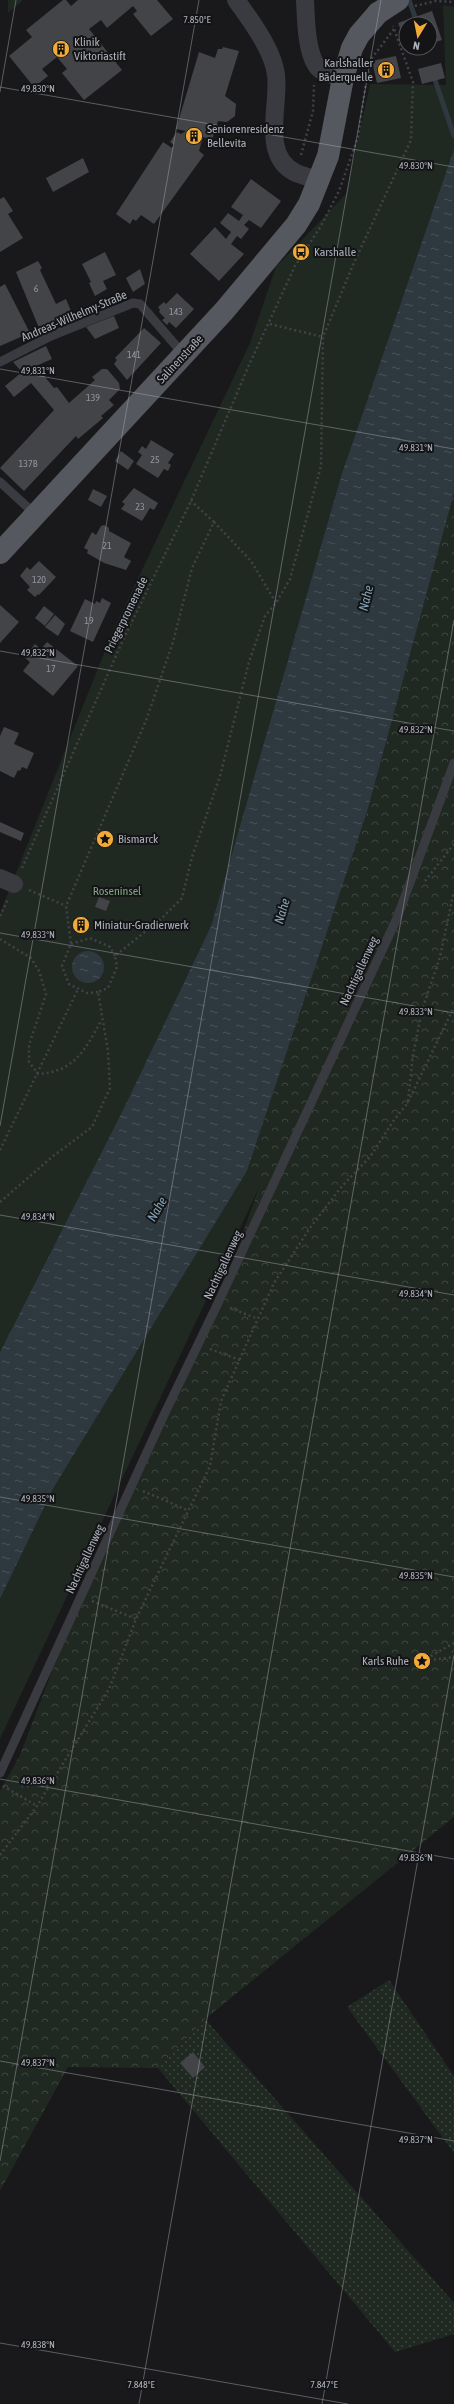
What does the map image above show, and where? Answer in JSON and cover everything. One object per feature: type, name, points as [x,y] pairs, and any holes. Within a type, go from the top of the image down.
[{"type":"main road","name":"Salinenstraße","points":[[0,553],[184,355],[292,230],[309,204],[320,181],[331,146],[343,78],[352,48],[359,34],[378,12],[405,4]]},
{"type":"street","points":[[236,0],[260,32],[276,74],[275,149],[284,163],[296,172],[320,181]]},
{"type":"street","points":[[305,0],[308,38],[316,65],[325,73],[343,78]]},
{"type":"lane","name":"Andreas-Wilhelmy-Straße","points":[[0,362],[52,336],[133,303],[140,304],[184,355]]},
{"type":"lane","points":[[0,482],[36,515]]},
{"type":"lane","name":"Nachtigallenweg","points":[[0,1773],[163,1417],[218,1303],[397,918],[454,763]]},
{"type":"path","points":[[405,4],[436,1],[454,2]]},
{"type":"path","name":"Priegerpromenade","points":[[0,916],[7,881],[191,501],[249,365],[270,324],[295,266],[321,226],[347,172],[358,137],[366,82],[372,58],[382,42],[394,29],[413,82],[411,140],[353,265],[323,337]]},
{"type":"path","points":[[296,172],[313,112],[316,65]]},
{"type":"path","points":[[115,956],[162,918],[182,898],[192,857],[220,776],[249,662],[265,616],[276,603],[290,579],[321,466],[323,337],[270,324]]},
{"type":"path","points":[[191,501],[214,522],[251,561],[276,603]]},
{"type":"path","points":[[71,944],[90,938],[110,947],[115,956],[117,966],[108,988],[98,992],[87,993],[68,984],[62,966],[71,944],[66,906],[147,718],[174,642],[192,568],[214,522]]},
{"type":"path","points":[[7,881],[66,906]]},
{"type":"path","points":[[407,1104],[413,1055],[422,1010],[440,957],[454,891]]},
{"type":"path","points":[[0,939],[31,958],[39,971],[46,994],[29,1044],[29,1062],[38,1074]]},
{"type":"path","points":[[0,1150],[78,989]]},
{"type":"path","points":[[0,1202],[52,1157],[92,1127],[110,1088],[108,1051],[101,1021],[98,992]]},
{"type":"path","points":[[0,1855],[37,1806],[109,1689],[136,1619],[187,1510],[210,1466],[221,1401],[274,1283],[310,1228],[342,1186],[370,1157],[394,1120],[407,1104],[454,1007]]},
{"type":"path","points":[[38,1074],[55,1073],[82,1054],[101,1021]]},
{"type":"path","points":[[231,1308],[258,1319]]},
{"type":"path","points":[[213,1350],[240,1360]]},
{"type":"path","points":[[145,1492],[187,1510]]},
{"type":"path","points":[[99,1604],[136,1619]]},
{"type":"path","points":[[454,1643],[422,1661],[454,1657]]},
{"type":"path","points":[[1,1785],[37,1806]]},
{"type":"green space","points":[[8,0],[23,0],[8,13]]},
{"type":"green space","name":"Roseninsel","points":[[443,5],[454,7],[454,149],[342,473],[211,926],[121,1114],[0,1352],[0,913],[113,631],[250,343],[276,267],[346,194],[370,84],[446,85]]},
{"type":"green space","points":[[454,493],[454,1817],[205,2019],[158,2068],[68,2067],[0,2191],[0,1791],[20,1755],[81,1596],[218,1303],[262,1179],[247,1171],[367,812]]},
{"type":"green space","points":[[247,1171],[263,1179],[0,1739],[0,1599],[54,1487]]},
{"type":"green space","points":[[389,1980],[454,2076],[454,2153],[347,2007]]},
{"type":"green space","points":[[205,2019],[454,2303],[454,2334],[395,2352],[158,2068]]},
{"type":"water","name":"Nahe","points":[[454,149],[454,493],[367,812],[247,1171],[54,1487],[0,1599],[0,1352],[121,1114],[211,926],[342,473]]},
{"type":"water","points":[[88,951],[94,952],[101,958],[104,967],[103,973],[97,980],[88,983],[82,982],[75,976],[72,967],[73,961],[79,954]]},
{"type":"building","name":"Klinik Viktoriastift","points":[[63,0],[66,0],[71,6],[78,0],[157,0],[173,19],[151,36],[133,14],[137,11],[133,6],[107,28],[101,20],[89,29],[122,70],[84,100],[62,73],[67,69],[57,57],[42,69],[48,76],[34,87],[9,56],[32,37],[26,30]]},
{"type":"building","points":[[432,11],[434,16],[418,16]]},
{"type":"building","points":[[438,28],[442,40],[438,41]]},
{"type":"building","name":"Seniorenresidenz Bellevita","points":[[223,47],[239,51],[225,96],[236,104],[235,116],[227,122],[218,121],[212,140],[203,137],[199,151],[204,155],[154,224],[141,215],[136,221],[133,219],[130,224],[116,214],[163,142],[172,148],[174,145],[170,142],[177,132],[181,134],[186,131],[176,129],[199,52],[215,58],[218,49],[222,49]]},
{"type":"building","name":"Karlshaller Bäderquelle","points":[[396,56],[401,78],[377,83],[372,61]]},
{"type":"building","points":[[441,63],[445,78],[422,84],[418,69]]},
{"type":"building","points":[[83,158],[89,172],[53,192],[46,178]]},
{"type":"building","name":"Seniorenresidenz Bellevita","points":[[251,179],[281,201],[261,228],[249,220],[244,225],[249,229],[241,239],[237,236],[231,244],[244,254],[219,281],[190,254],[215,227],[226,239],[231,232],[220,223],[228,213],[239,221],[243,215],[231,207]]},
{"type":"building","points":[[4,197],[13,211],[8,214],[23,238],[0,252],[0,199]]},
{"type":"building","points":[[105,252],[116,275],[103,281],[107,289],[95,296],[89,283],[91,282],[82,264]]},
{"type":"building","points":[[38,261],[42,268],[40,270],[56,304],[66,299],[72,313],[39,328],[16,272]]},
{"type":"building","points":[[140,269],[145,284],[133,292],[126,278]]},
{"type":"building","points":[[5,284],[30,333],[0,346],[0,287]]},
{"type":"building","points":[[177,293],[194,309],[176,328],[169,322],[167,325],[162,320],[165,318],[159,312],[160,310],[158,307],[164,302],[166,304]]},
{"type":"building","points":[[114,316],[119,328],[95,339],[86,327]]},
{"type":"building","points":[[144,328],[161,343],[127,380],[114,364],[117,360],[115,358]]},
{"type":"building","points":[[46,346],[52,359],[36,366],[54,388],[57,387],[69,403],[95,380],[92,377],[102,369],[107,369],[119,383],[120,389],[109,400],[114,405],[101,416],[103,418],[78,439],[76,436],[24,491],[0,468],[54,410],[31,383],[14,397],[5,386],[22,372],[13,362]]},
{"type":"building","points":[[151,440],[174,454],[168,463],[171,465],[168,471],[164,469],[158,478],[136,464],[142,455],[138,452],[142,446],[146,449]]},
{"type":"building","points":[[121,451],[134,461],[128,470],[115,461]]},
{"type":"building","points":[[134,488],[158,503],[154,510],[150,508],[142,521],[121,509],[125,504],[122,502]]},
{"type":"building","points":[[93,489],[107,496],[101,507],[88,500]]},
{"type":"building","points":[[104,525],[109,528],[109,531],[131,543],[124,557],[131,561],[126,570],[104,563],[87,553],[88,550],[84,548],[92,532],[96,535],[101,526]]},
{"type":"building","points":[[39,561],[56,577],[39,595],[38,594],[35,597],[27,590],[30,587],[20,576],[27,567],[30,570]]},
{"type":"building","points":[[102,598],[111,603],[93,642],[70,631],[85,599],[95,604],[96,601],[100,603]]},
{"type":"building","points":[[0,605],[19,622],[0,643]]},
{"type":"building","points":[[44,606],[54,614],[45,626],[35,618]]},
{"type":"building","points":[[55,615],[65,624],[58,636],[45,627]]},
{"type":"building","points":[[47,642],[78,666],[53,696],[23,671],[30,662],[24,657],[35,644],[41,649]]},
{"type":"building","points":[[4,727],[19,733],[14,744],[34,753],[27,769],[22,767],[20,771],[18,770],[14,778],[0,771],[0,736]]},
{"type":"building","points":[[0,822],[24,833],[21,841],[0,832]]},
{"type":"building","points":[[99,897],[110,901],[106,911],[95,907]]},
{"type":"building","name":"Miniatur-Gradierwerk","points":[[78,922],[85,924],[84,928],[76,926]]},
{"type":"building","points":[[193,2052],[205,2067],[193,2078],[180,2063]]},
{"type":"waterway","points":[[409,0],[415,16]]},
{"type":"waterway","points":[[435,80],[454,136]]},
{"type":"place","name":"Klinik Viktoriastift","points":[[61,49]]},
{"type":"place","name":"Karlshaller Bäderquelle","points":[[386,70]]},
{"type":"place","name":"Seniorenresidenz Bellevita","points":[[194,136]]},
{"type":"place","name":"Karshalle","points":[[301,252]]},
{"type":"place","name":"Bismarck","points":[[105,839]]},
{"type":"place","name":"Miniatur-Gradierwerk","points":[[81,925]]},
{"type":"place","name":"Karls Ruhe","points":[[422,1661]]}]
